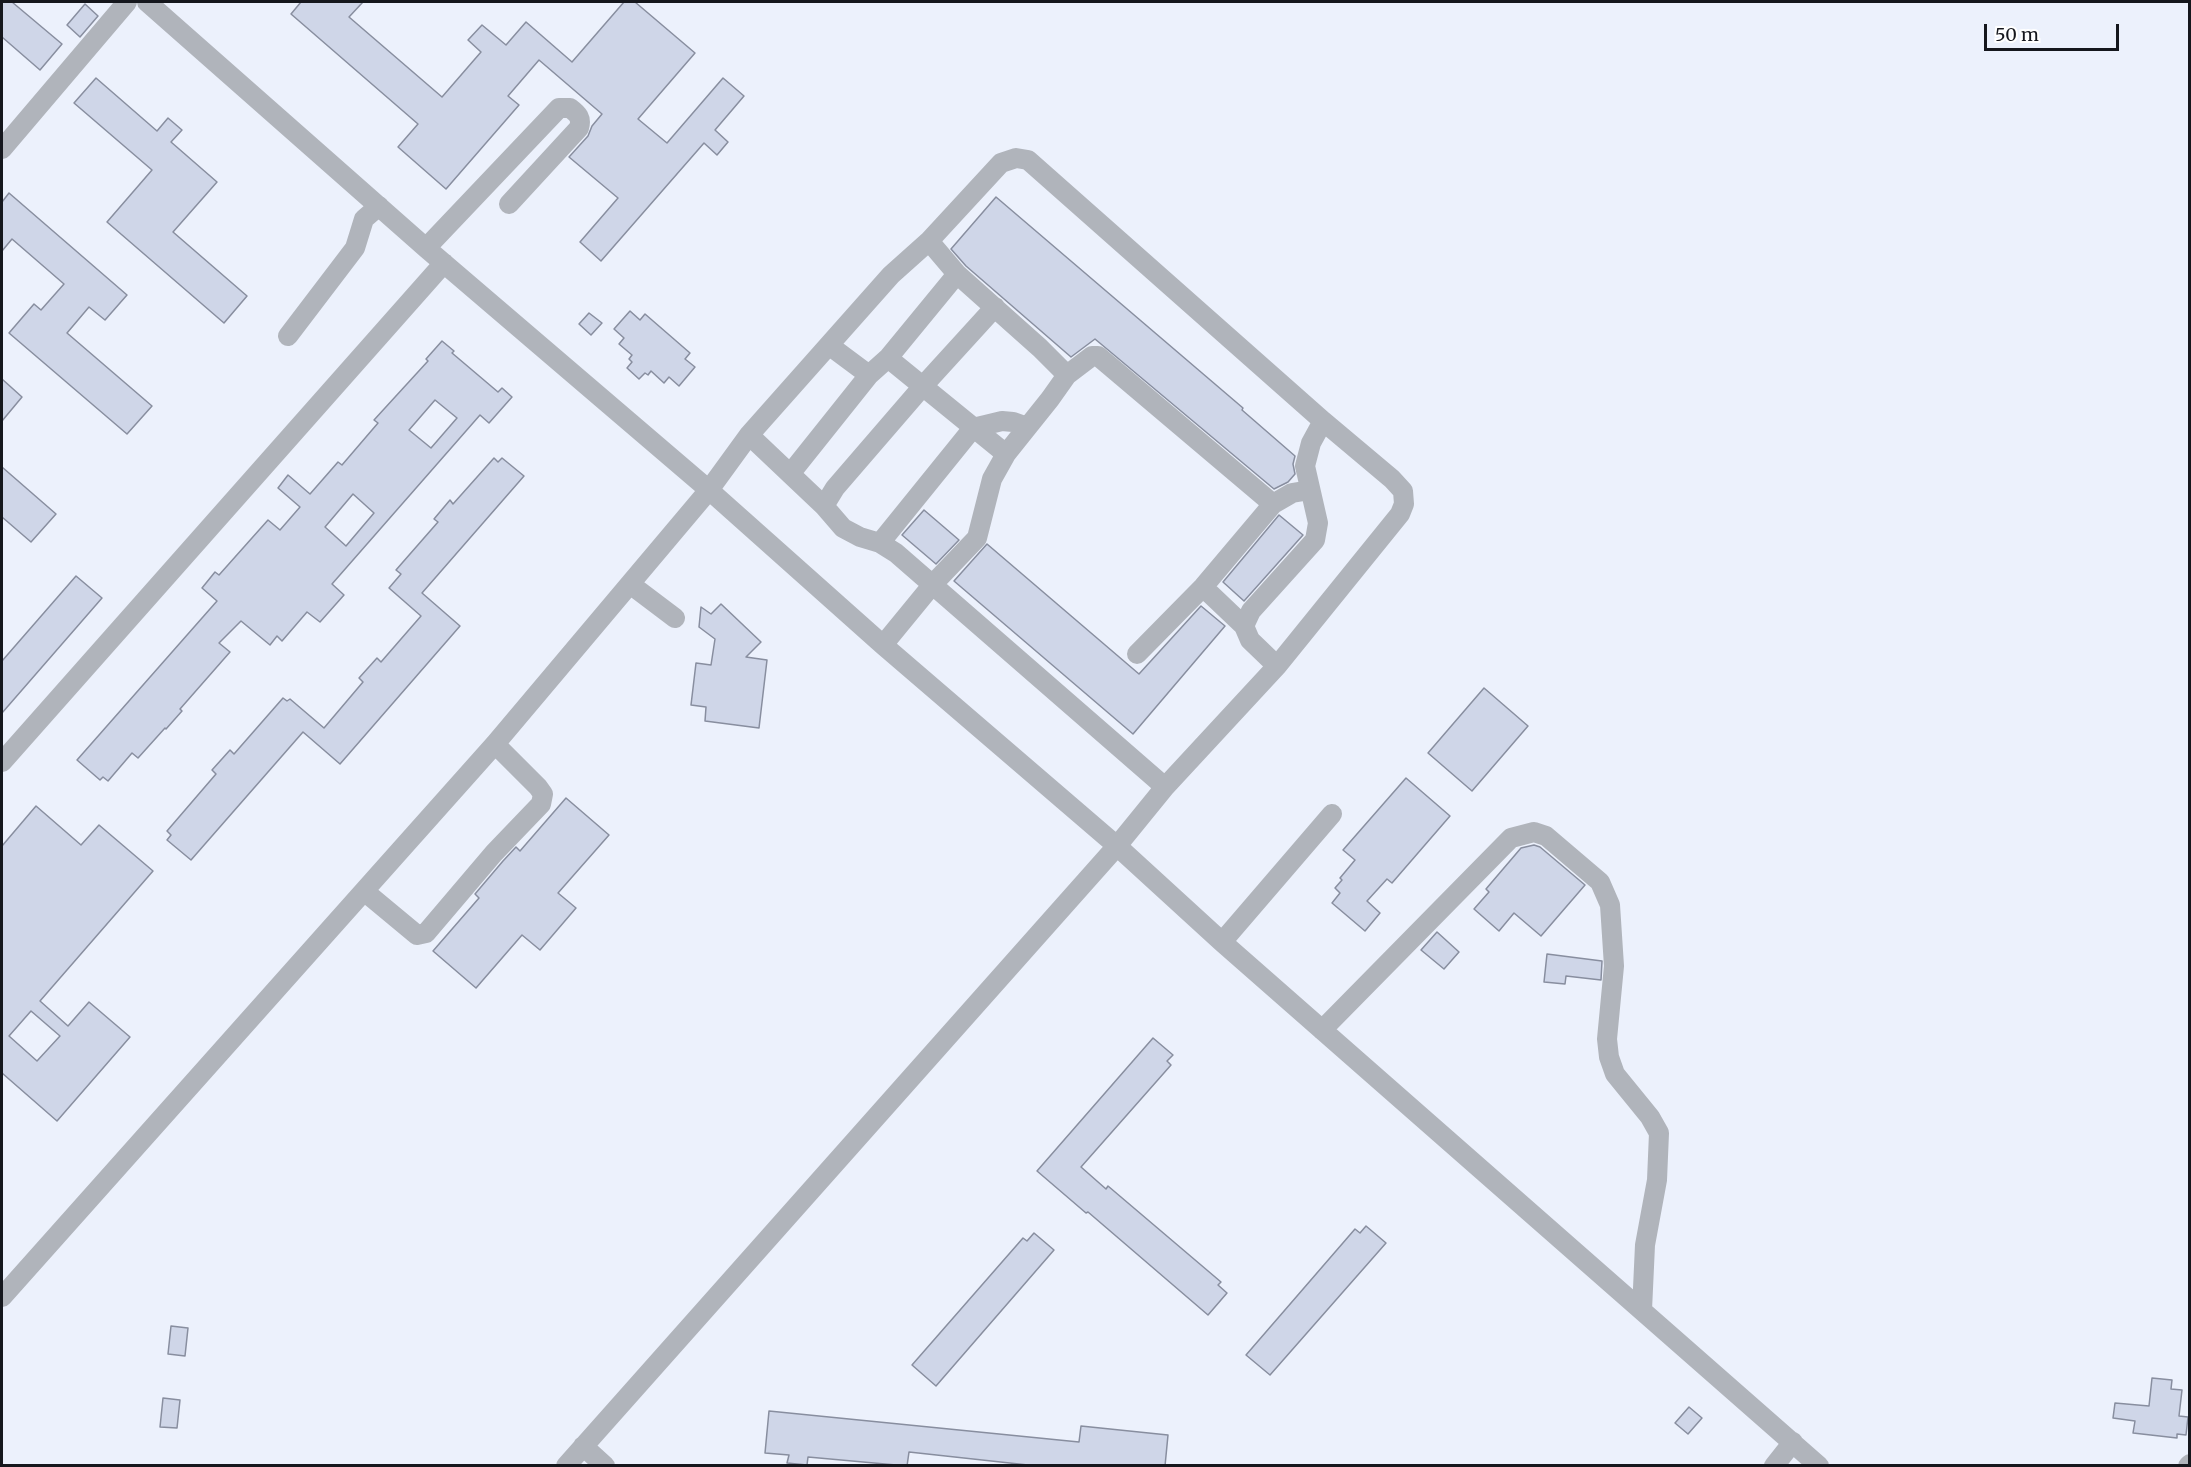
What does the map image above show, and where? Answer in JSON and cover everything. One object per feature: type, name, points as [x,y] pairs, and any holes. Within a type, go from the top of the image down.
[{"type":"lane","points":[[2,149],[127,2]]},
{"type":"lane","points":[[147,2],[426,248],[709,490],[883,645],[1116,846],[1222,942],[1819,1466]]},
{"type":"lane","points":[[426,248],[559,108],[570,108],[579,115],[581,122],[579,128],[509,204]]},
{"type":"lane","points":[[2,1297],[495,744],[709,490],[749,435],[891,275],[929,241],[1001,163],[1017,158],[1028,160],[1323,421],[1392,479],[1403,491],[1404,504],[1400,514],[1277,666],[1165,788],[566,1466]]},
{"type":"lane","points":[[288,336],[355,248],[363,219],[379,206]]},
{"type":"lane","points":[[929,241],[957,274],[1066,375]]},
{"type":"lane","points":[[2,762],[444,263]]},
{"type":"lane","points":[[790,474],[869,375],[888,358],[957,274]]},
{"type":"lane","points":[[824,506],[835,488],[922,386],[995,307]]},
{"type":"lane","points":[[830,346],[869,375]]},
{"type":"lane","points":[[883,645],[933,584],[977,538],[992,479],[1006,454],[1066,375],[1092,356],[1098,356],[1273,504]]},
{"type":"lane","points":[[888,358],[1006,454]]},
{"type":"lane","points":[[880,543],[973,428],[1002,421],[1027,427]]},
{"type":"lane","points":[[1244,626],[1251,611],[1315,540],[1318,523],[1305,466],[1311,443],[1323,421]]},
{"type":"lane","points":[[749,435],[824,506],[843,528],[860,537],[880,543],[896,553],[1165,788]]},
{"type":"lane","points":[[1137,654],[1203,587],[1273,504],[1292,493],[1310,490]]},
{"type":"lane","points":[[630,584],[675,618]]},
{"type":"lane","points":[[1203,587],[1244,626],[1250,640],[1277,666]]},
{"type":"lane","points":[[364,891],[417,935],[426,933],[494,853],[541,804],[543,794],[538,787],[495,744]]},
{"type":"lane","points":[[1222,942],[1332,814]]},
{"type":"lane","points":[[1322,1030],[1511,838],[1534,832],[1546,836],[1600,882],[1610,905],[1614,956],[1607,1039],[1609,1057],[1615,1074],[1650,1117],[1659,1133],[1657,1180],[1645,1245],[1642,1310]]},
{"type":"lane","points":[[1774,1466],[1793,1442]]},
{"type":"lane","points":[[583,1446],[605,1466]]},
{"type":"building","points":[[2,2],[12,2],[62,44],[40,70],[2,37]]},
{"type":"building","points":[[301,2],[363,2],[349,17],[442,97],[481,52],[468,40],[482,25],[506,45],[526,22],[572,62],[624,2],[635,2],[695,53],[638,119],[667,143],[723,78],[744,96],[715,130],[728,142],[717,155],[704,143],[601,261],[580,242],[618,198],[569,157],[588,136],[592,126],[602,114],[539,60],[508,96],[519,105],[446,189],[398,147],[418,124],[291,14]]},
{"type":"building","points":[[85,4],[98,16],[80,37],[67,25]]},
{"type":"building","points":[[96,78],[157,131],[168,118],[182,130],[171,142],[217,182],[173,232],[247,296],[224,323],[107,222],[152,170],[74,103]]},
{"type":"building","points":[[9,193],[127,295],[105,320],[89,307],[67,333],[152,406],[127,434],[9,333],[34,304],[41,310],[64,284],[12,239],[2,251],[2,202]]},
{"type":"building","points":[[996,197],[1243,408],[1242,410],[1295,456],[1293,464],[1295,474],[1288,482],[1274,489],[1095,339],[1071,357],[966,266],[951,249]]},
{"type":"building","points":[[630,311],[640,320],[645,314],[690,353],[685,359],[695,367],[679,386],[669,377],[664,383],[651,371],[639,379],[627,368],[632,362],[629,359],[632,355],[619,344],[624,338],[614,329]]},
{"type":"building","points":[[589,313],[602,323],[591,335],[579,324]]},
{"type":"building","points":[[442,341],[454,351],[452,353],[498,392],[502,388],[512,397],[489,423],[480,415],[332,584],[344,595],[320,622],[307,612],[282,641],[277,636],[270,645],[241,621],[219,643],[230,652],[180,709],[182,711],[138,758],[132,753],[108,781],[103,777],[100,780],[77,760],[217,601],[202,588],[215,572],[219,575],[268,520],[280,530],[300,507],[278,488],[288,475],[310,494],[338,462],[342,465],[378,423],[374,420],[428,361],[426,359]],"holes":[[[435,400],[457,418],[431,448],[409,430]],[[353,494],[374,513],[346,546],[325,527]]]},
{"type":"building","points":[[2,379],[22,397],[2,421]]},
{"type":"building","points":[[494,458],[498,462],[502,458],[524,476],[422,593],[460,626],[340,764],[303,732],[191,860],[167,840],[171,835],[167,831],[216,774],[212,770],[230,750],[234,754],[283,698],[287,701],[290,699],[324,728],[363,682],[359,678],[377,658],[381,662],[421,616],[389,588],[401,574],[396,570],[438,522],[434,519],[450,500],[453,504]]},
{"type":"building","points":[[2,467],[56,514],[31,542],[2,517]]},
{"type":"building","points":[[924,510],[959,540],[936,564],[902,535]]},
{"type":"building","points":[[1279,515],[1303,535],[1244,601],[1223,582]]},
{"type":"building","points":[[987,544],[1139,674],[1201,606],[1225,626],[1133,734],[954,581]]},
{"type":"building","points":[[76,576],[102,598],[2,713],[2,661]]},
{"type":"building","points":[[721,604],[761,642],[746,657],[767,660],[759,728],[705,721],[706,707],[691,705],[696,663],[711,665],[715,639],[699,627],[701,607],[711,614]]},
{"type":"building","points":[[1484,688],[1528,726],[1472,791],[1428,753]]},
{"type":"building","points":[[1406,778],[1450,816],[1392,883],[1387,879],[1367,901],[1380,913],[1365,931],[1332,903],[1340,893],[1335,888],[1342,880],[1340,878],[1355,860],[1343,850]]},
{"type":"building","points":[[566,798],[609,835],[558,893],[576,908],[540,950],[522,935],[476,988],[433,951],[479,898],[475,894],[503,861],[516,847],[520,851]]},
{"type":"building","points":[[36,806],[81,845],[99,825],[153,871],[40,1001],[68,1026],[89,1002],[130,1037],[57,1121],[2,1073],[2,846]],"holes":[[[31,1011],[60,1036],[37,1061],[9,1036]]]},
{"type":"building","points":[[1534,845],[1540,847],[1585,885],[1541,936],[1514,913],[1499,931],[1474,909],[1489,892],[1486,889],[1521,848]]},
{"type":"building","points":[[1437,932],[1459,952],[1444,969],[1421,950]]},
{"type":"building","points":[[1547,954],[1602,961],[1601,980],[1566,976],[1565,984],[1544,982]]},
{"type":"building","points":[[1153,1038],[1173,1055],[1167,1061],[1171,1065],[1081,1167],[1106,1189],[1108,1186],[1221,1282],[1218,1285],[1227,1293],[1208,1315],[1037,1171]]},
{"type":"building","points":[[1366,1226],[1386,1243],[1270,1375],[1246,1355],[1355,1229],[1360,1233]]},
{"type":"building","points":[[1034,1233],[1054,1250],[936,1386],[912,1365],[1023,1238],[1027,1241]]},
{"type":"building","points":[[171,1326],[188,1328],[185,1356],[168,1354]]},
{"type":"building","points":[[2152,1378],[2172,1380],[2171,1389],[2182,1390],[2179,1416],[2188,1417],[2186,1435],[2177,1434],[2177,1438],[2133,1433],[2135,1421],[2113,1418],[2115,1403],[2149,1406]]},
{"type":"building","points":[[163,1398],[180,1400],[177,1428],[160,1427]]},
{"type":"building","points":[[1689,1407],[1702,1418],[1688,1434],[1675,1423]]},
{"type":"building","points":[[769,1411],[1079,1442],[1081,1426],[1168,1435],[1165,1466],[1037,1466],[909,1452],[907,1466],[808,1457],[807,1465],[787,1463],[789,1455],[765,1453]]}]
